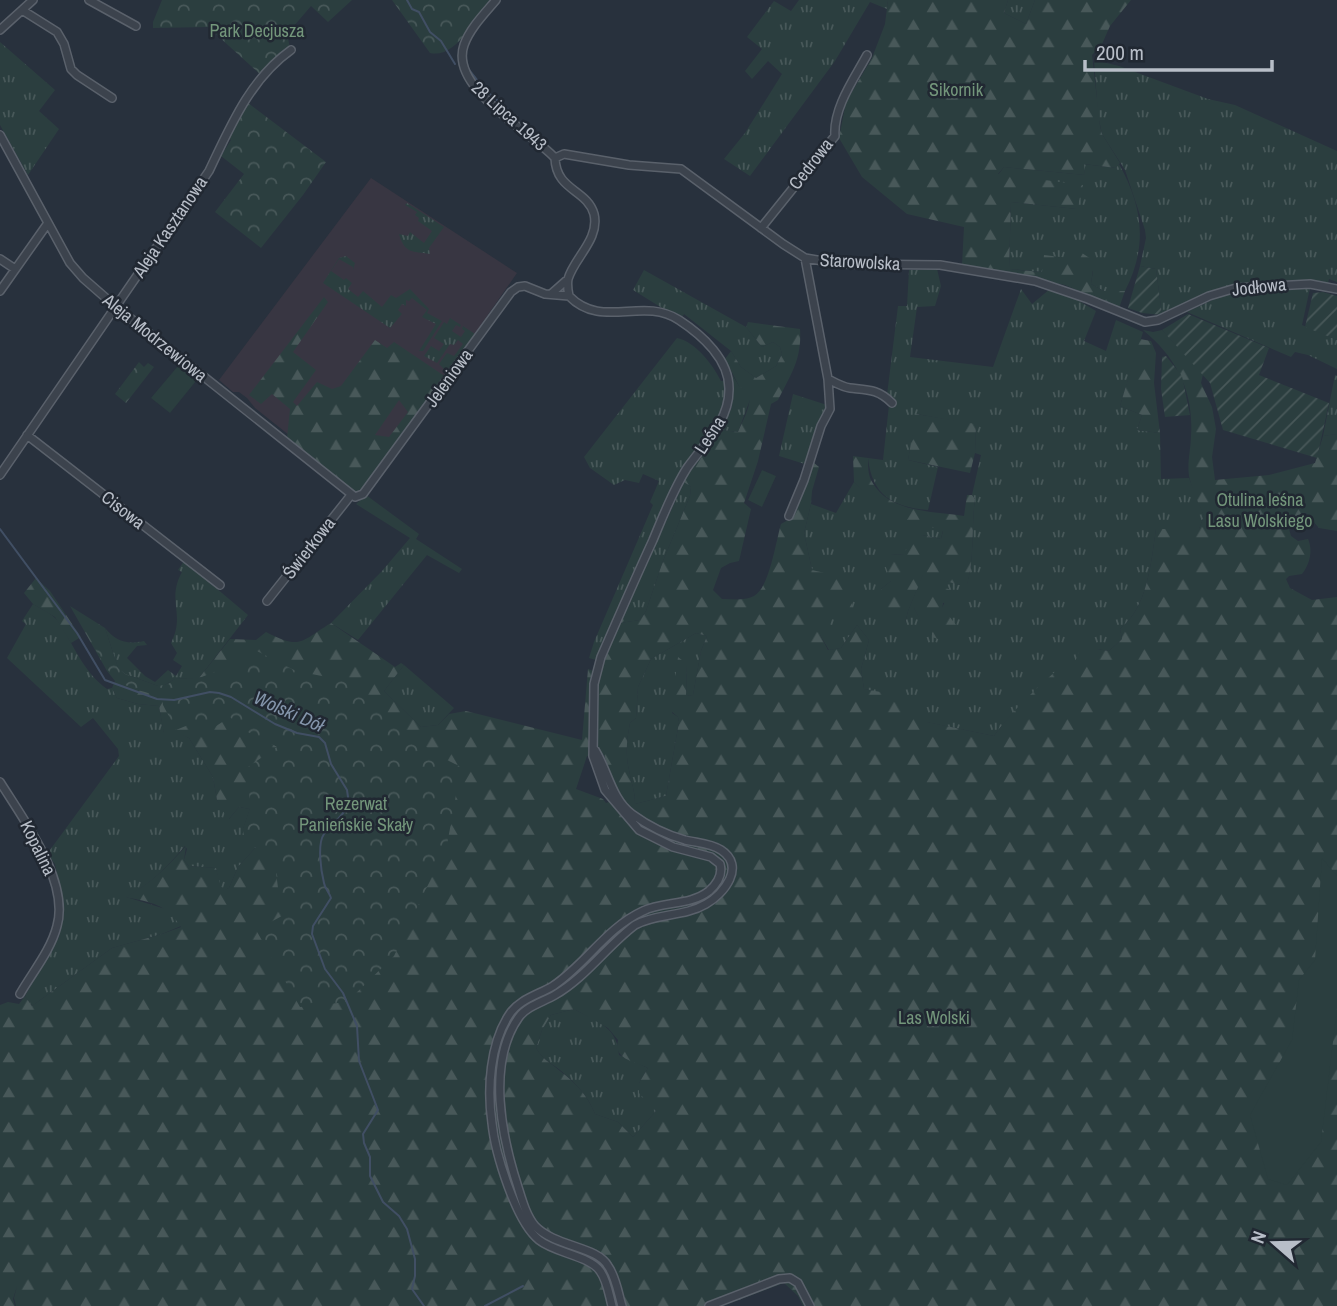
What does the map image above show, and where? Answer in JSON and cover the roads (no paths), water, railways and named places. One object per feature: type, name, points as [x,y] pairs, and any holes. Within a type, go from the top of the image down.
[{"type":"street","points":[[0,30],[33,0]]},
{"type":"street","points":[[89,0],[136,26]]},
{"type":"street","name":"28 Lipca 1943","points":[[496,0],[466,40],[461,57],[464,71],[482,95],[555,158]]},
{"type":"street","points":[[22,10],[57,32],[64,44],[71,69],[112,98]]},
{"type":"street","name":"Aleja Kasztanowa","points":[[0,475],[209,171],[225,136],[262,75],[291,50]]},
{"type":"street","name":"Cedrowa","points":[[761,228],[835,136],[834,127],[841,105],[867,55]]},
{"type":"street","name":"Aleja Modrzewiowa","points":[[0,135],[77,271],[115,306],[355,496]]},
{"type":"street","name":"Starowolska","points":[[555,158],[564,154],[629,165],[681,169],[805,258],[841,264],[940,265],[1035,281],[1145,322]]},
{"type":"street","points":[[551,294],[568,279],[593,233],[594,214],[589,205],[560,180],[555,158]]},
{"type":"street","points":[[0,291],[48,223]]},
{"type":"street","points":[[0,258],[15,269]]},
{"type":"street","points":[[789,516],[821,426],[830,409],[828,379],[805,258]]},
{"type":"street","points":[[568,279],[569,296]]},
{"type":"street","name":"Jodłowa","points":[[1145,322],[1158,320],[1209,296],[1236,288],[1310,284],[1337,289]]},
{"type":"street","name":"Jeleniowa","points":[[355,496],[511,292],[525,286],[569,296]]},
{"type":"street","name":"Leśna","points":[[569,296],[586,309],[596,312],[649,310],[673,316],[722,361],[730,389],[723,418],[681,479],[597,667],[593,696],[594,746]]},
{"type":"street","points":[[828,379],[847,387],[873,389],[892,402]]},
{"type":"street","name":"Cisowa","points":[[27,435],[220,585]]},
{"type":"street","name":"Świerkowa","points":[[267,601],[355,496]]},
{"type":"street","points":[[594,746],[594,761],[605,790],[635,827],[673,847],[707,855],[720,864],[721,874],[716,884],[699,897],[646,909],[620,925],[561,980],[514,1008],[504,1025],[494,1055],[490,1109],[492,1126],[505,1176],[520,1215],[528,1229],[540,1241],[597,1266],[605,1280],[612,1306]]},
{"type":"street","points":[[594,746],[618,799],[632,814],[679,838],[715,847],[730,859],[732,874],[719,895],[705,905],[644,920],[635,925],[569,986],[522,1014],[514,1025],[504,1050],[501,1123],[526,1212],[533,1224],[545,1235],[602,1258],[610,1269],[622,1306]]},
{"type":"street","name":"Kopalina","points":[[0,782],[44,855],[57,890],[58,924],[20,994]]},
{"type":"street","points":[[699,897],[705,905]]},
{"type":"street","points":[[709,1306],[779,1279],[790,1278],[798,1283],[810,1306]]},
{"type":"waterway","points":[[407,0],[412,9],[419,12],[430,32],[441,41],[455,64]]},
{"type":"waterway","points":[[467,67],[485,90],[510,111]]},
{"type":"waterway","name":"Wolski Dół","points":[[0,529],[77,633],[105,680],[157,699],[174,700],[210,692],[219,693],[231,697],[275,724],[297,733],[319,737],[325,743],[331,764],[347,790],[349,804],[322,838],[322,872],[331,898],[313,926],[312,934],[325,969],[343,993],[357,1026],[359,1061],[378,1110],[363,1134],[370,1157],[370,1176],[383,1202],[399,1216],[407,1229],[415,1259],[412,1289],[424,1306]]},
{"type":"waterway","points":[[485,1306],[523,1286]]},
{"type":"park label","name":"Park Decjusza","points":[[257,31]]},
{"type":"park label","name":"Sikornik","points":[[956,90]]},
{"type":"park label","name":"Otulina leśna Lasu Wolskiego","points":[[1260,510]]},
{"type":"park label","name":"Rezerwat Panieńskie Skały","points":[[356,814]]},
{"type":"park label","name":"Las Wolski","points":[[934,1018]]}]
